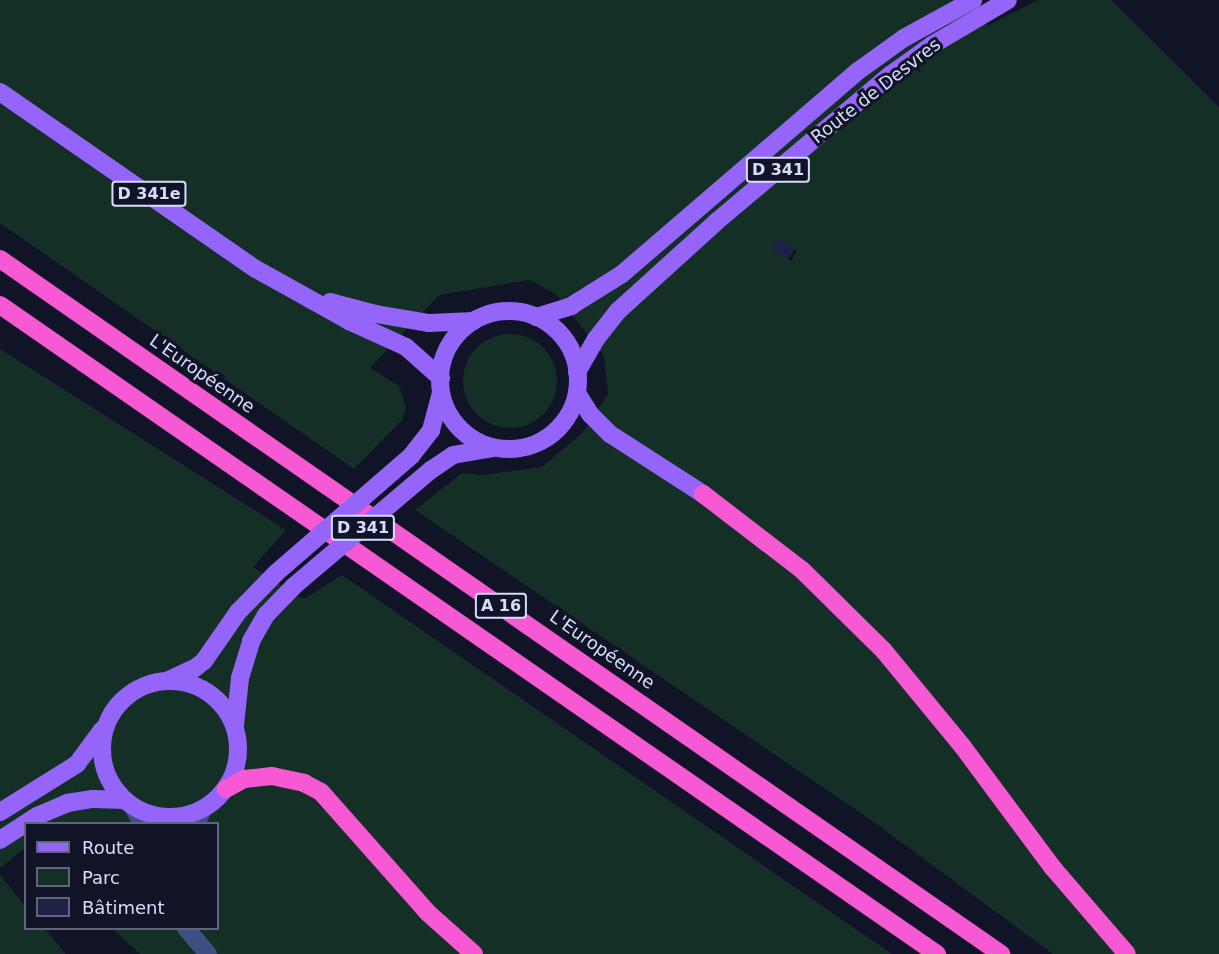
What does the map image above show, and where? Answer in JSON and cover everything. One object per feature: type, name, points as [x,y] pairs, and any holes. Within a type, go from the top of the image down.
[{"type":"highway","name":"L'Européenne","points":[[0,259],[1001,954]]},
{"type":"highway","name":"A 16","points":[[0,305],[937,954]]},
{"type":"highway","points":[[703,494],[802,570],[884,651],[963,747],[1069,888],[1127,954]]},
{"type":"highway","points":[[226,789],[244,779],[272,776],[304,783],[321,792],[427,912],[474,954]]},
{"type":"main road","name":"Route de Desvres","points":[[536,317],[571,306],[622,274],[852,75],[898,42],[973,0]]},
{"type":"main road","name":"Route de Desvres","points":[[578,372],[602,330],[618,311],[716,222],[890,75],[938,41],[1008,0]]},
{"type":"main road","name":"D 341e","points":[[0,92],[242,259],[349,321],[406,347],[441,384]]},
{"type":"main road","name":"D 341e","points":[[300,293],[363,312],[429,323],[476,320]]},
{"type":"main road","points":[[506,312],[536,317],[562,336],[572,353],[578,372],[577,393],[567,418],[548,437],[523,448],[496,448],[478,441],[462,430],[450,415],[441,384],[449,347],[461,332],[476,320],[506,312]]},
{"type":"main road","name":"D 341","points":[[167,680],[195,668],[204,661],[238,612],[276,573],[411,456],[431,430],[441,384]]},
{"type":"main road","points":[[577,393],[591,416],[610,434],[703,494]]},
{"type":"main road","name":"D 341","points":[[235,727],[240,678],[251,641],[267,615],[294,586],[446,458],[460,453],[496,448]]},
{"type":"main road","points":[[0,812],[77,764],[116,707],[126,696],[145,685],[167,680],[189,683],[209,692],[225,708],[235,727],[238,756],[235,770],[226,789],[200,816],[154,815],[129,804],[93,799],[67,803],[28,822]]},
{"type":"main road","points":[[105,726],[102,748],[105,770],[115,789],[129,804]]},
{"type":"main road","points":[[0,840],[24,824]]},
{"type":"street","points":[[129,804],[142,822]]},
{"type":"street","points":[[188,930],[210,954]]},
{"type":"street","points":[[200,930],[210,954]]},
{"type":"green space","points":[[0,0],[980,0],[987,26],[1038,0],[1111,0],[1219,107],[1219,954],[1053,954],[871,820],[415,510],[462,473],[483,475],[542,467],[582,433],[608,394],[604,356],[556,294],[529,280],[439,295],[370,368],[399,386],[406,407],[402,420],[354,469],[0,223]]},
{"type":"green space","points":[[510,334],[528,337],[543,348],[554,363],[557,381],[554,399],[543,414],[528,425],[510,428],[492,425],[477,414],[466,399],[463,381],[466,363],[477,348],[492,337]]},
{"type":"green space","points":[[0,349],[286,530],[253,567],[304,599],[342,575],[892,954],[140,954],[114,930],[219,930],[219,822],[24,822],[24,849],[0,868]]},
{"type":"green space","points":[[0,875],[24,905],[24,930],[46,930],[66,954],[0,954]]},
{"type":"building","points":[[779,238],[795,248],[788,260],[772,250]]}]
